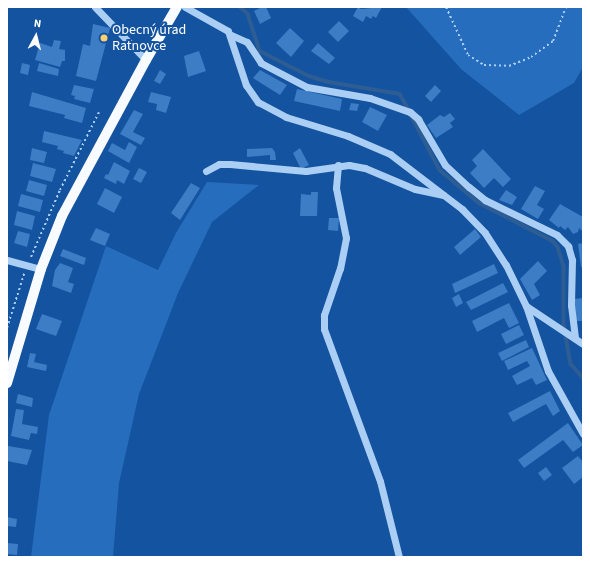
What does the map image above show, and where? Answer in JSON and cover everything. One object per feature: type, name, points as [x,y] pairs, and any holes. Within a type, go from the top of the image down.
[{"type":"main road","points":[[7,383],[41,269],[72,194],[177,7]]},
{"type":"street","points":[[95,7],[146,60]]},
{"type":"street","points":[[185,7],[228,31],[231,35],[246,85],[258,102],[286,117],[348,136],[390,154],[462,209],[496,246],[526,306],[548,371],[583,434]]},
{"type":"street","points":[[231,35],[247,42],[261,63],[307,87],[370,98],[410,112],[418,119],[445,165],[469,187],[485,200],[557,235],[568,246],[572,260],[571,305],[575,338]]},
{"type":"street","points":[[206,171],[220,164],[306,170],[338,165],[365,168],[415,189],[446,196]]},
{"type":"street","points":[[338,165],[336,188],[346,238],[340,268],[324,315],[324,329],[380,481],[399,557]]},
{"type":"street","points":[[7,260],[41,269]]},
{"type":"street","points":[[526,306],[583,344]]},
{"type":"path","points":[[446,7],[468,55],[484,65],[509,66],[531,57],[553,41],[566,7]]},
{"type":"shaded area","points":[[406,7],[583,7],[583,67],[574,83],[519,115],[461,69]]},
{"type":"shaded area","points":[[207,182],[259,185],[212,222],[178,293],[139,394],[119,483],[113,557],[31,557],[49,415],[106,246],[158,270],[176,233]]},
{"type":"building","points":[[262,7],[266,7],[271,18],[260,24],[254,11]]},
{"type":"building","points":[[358,7],[361,9],[382,7],[376,18],[373,16],[371,19],[366,16],[363,22],[353,16]]},
{"type":"building","points":[[339,21],[349,31],[338,42],[328,32]]},
{"type":"building","points":[[93,24],[110,28],[96,81],[76,76],[83,44],[90,46]]},
{"type":"building","points":[[290,28],[304,41],[291,57],[276,43]]},
{"type":"building","points":[[54,40],[61,41],[59,49],[65,50],[65,61],[62,61],[60,67],[35,60],[40,43],[52,47]]},
{"type":"building","points":[[318,43],[335,58],[329,64],[311,51]]},
{"type":"building","points":[[199,51],[206,71],[188,77],[184,56]]},
{"type":"building","points":[[22,63],[30,65],[28,75],[20,73]]},
{"type":"building","points":[[39,63],[59,69],[58,76],[37,71]]},
{"type":"building","points":[[160,70],[166,74],[160,84],[154,81]]},
{"type":"building","points":[[260,70],[287,85],[280,95],[253,78]]},
{"type":"building","points":[[74,85],[94,89],[90,103],[74,99],[75,96],[71,95]]},
{"type":"building","points":[[435,85],[441,91],[431,102],[425,96]]},
{"type":"building","points":[[297,89],[342,99],[340,111],[294,101]]},
{"type":"building","points":[[32,92],[86,108],[82,123],[64,118],[65,115],[29,106]]},
{"type":"building","points":[[151,92],[171,97],[166,113],[156,110],[157,104],[148,102]]},
{"type":"building","points":[[351,103],[359,104],[357,111],[349,110]]},
{"type":"building","points":[[370,107],[387,115],[378,131],[362,122]]},
{"type":"building","points":[[134,110],[143,114],[133,132],[145,138],[141,145],[120,134]]},
{"type":"building","points":[[450,113],[455,119],[450,123],[453,127],[436,138],[427,125],[440,115],[444,117]]},
{"type":"building","points":[[44,131],[82,140],[74,156],[63,153],[64,151],[57,149],[58,146],[42,142]]},
{"type":"building","points":[[129,142],[137,147],[129,163],[108,151],[112,143],[125,150]]},
{"type":"building","points":[[32,148],[47,152],[44,163],[30,160]]},
{"type":"building","points":[[272,148],[275,152],[276,160],[270,160],[270,155],[247,157],[247,149]]},
{"type":"building","points":[[300,148],[309,165],[301,169],[293,153]]},
{"type":"building","points":[[483,149],[511,179],[503,187],[494,178],[484,188],[470,173],[477,166],[472,160]]},
{"type":"building","points":[[114,162],[130,171],[124,184],[117,180],[116,184],[104,178],[106,174],[108,175]]},
{"type":"building","points":[[33,163],[56,169],[52,182],[30,176]]},
{"type":"building","points":[[139,168],[147,172],[141,183],[133,179]]},
{"type":"building","points":[[29,180],[47,185],[44,196],[26,191]]},
{"type":"building","points":[[191,183],[200,188],[180,220],[171,213]]},
{"type":"building","points":[[535,186],[545,191],[537,205],[544,209],[538,219],[521,209]]},
{"type":"building","points":[[105,188],[122,197],[114,213],[97,204]]},
{"type":"building","points":[[506,190],[517,197],[512,205],[499,200]]},
{"type":"building","points":[[311,192],[318,192],[317,216],[300,216],[301,194],[311,195]]},
{"type":"building","points":[[21,194],[43,200],[40,212],[18,206]]},
{"type":"building","points":[[560,204],[583,217],[583,232],[579,228],[578,232],[573,234],[568,227],[565,230],[560,226],[559,228],[549,220]]},
{"type":"building","points":[[17,211],[35,216],[32,230],[14,225]]},
{"type":"building","points":[[329,218],[339,218],[338,231],[328,230]]},
{"type":"building","points":[[96,228],[110,234],[105,246],[90,240]]},
{"type":"building","points":[[475,229],[481,237],[460,255],[454,247]]},
{"type":"building","points":[[18,231],[30,234],[27,247],[14,243]]},
{"type":"building","points":[[583,243],[583,267],[581,267],[578,244]]},
{"type":"building","points":[[63,249],[86,258],[84,265],[60,256]]},
{"type":"building","points":[[538,261],[547,271],[534,284],[540,295],[532,300],[520,279]]},
{"type":"building","points":[[60,263],[73,268],[68,282],[74,284],[71,293],[52,286],[55,270]]},
{"type":"building","points":[[494,264],[498,273],[455,293],[452,284]]},
{"type":"building","points":[[503,283],[508,292],[471,310],[466,302]]},
{"type":"building","points":[[459,294],[463,303],[456,307],[452,298]]},
{"type":"building","points":[[583,298],[583,321],[576,321],[574,299]]},
{"type":"building","points":[[509,303],[519,323],[509,328],[504,318],[477,332],[472,321]]},
{"type":"building","points":[[42,314],[62,321],[56,336],[36,329]]},
{"type":"building","points":[[519,325],[524,335],[506,344],[501,334]]},
{"type":"building","points":[[526,340],[529,347],[502,361],[498,353]]},
{"type":"building","points":[[532,348],[547,380],[536,385],[532,378],[517,385],[512,376],[530,366],[527,361],[508,370],[504,361]]},
{"type":"building","points":[[30,353],[36,354],[34,362],[47,365],[46,371],[27,367]]},
{"type":"building","points":[[550,391],[560,411],[553,416],[546,404],[513,422],[508,413]]},
{"type":"building","points":[[18,394],[33,398],[32,407],[16,403]]},
{"type":"building","points":[[16,409],[24,410],[22,424],[38,427],[37,434],[31,433],[29,440],[11,436]]},
{"type":"building","points":[[568,423],[583,445],[573,452],[563,440],[524,468],[518,460]]},
{"type":"building","points":[[8,446],[32,450],[27,465],[7,461]]},
{"type":"building","points":[[578,456],[583,462],[583,477],[574,484],[562,468]]},
{"type":"building","points":[[546,467],[552,475],[544,481],[538,473]]},
{"type":"building","points":[[7,517],[17,519],[16,527],[7,526]]},
{"type":"building","points":[[7,543],[18,544],[17,555],[7,554]]},
{"type":"waterway","points":[[240,7],[248,14],[260,51],[309,76],[329,82],[400,94],[410,111]]},
{"type":"waterway","points":[[412,117],[440,170],[479,203],[553,241],[558,247],[564,267],[564,325],[571,364],[583,378]]},
{"type":"place","name":"Obecný úrad Ratnovce","points":[[104,38]]}]
